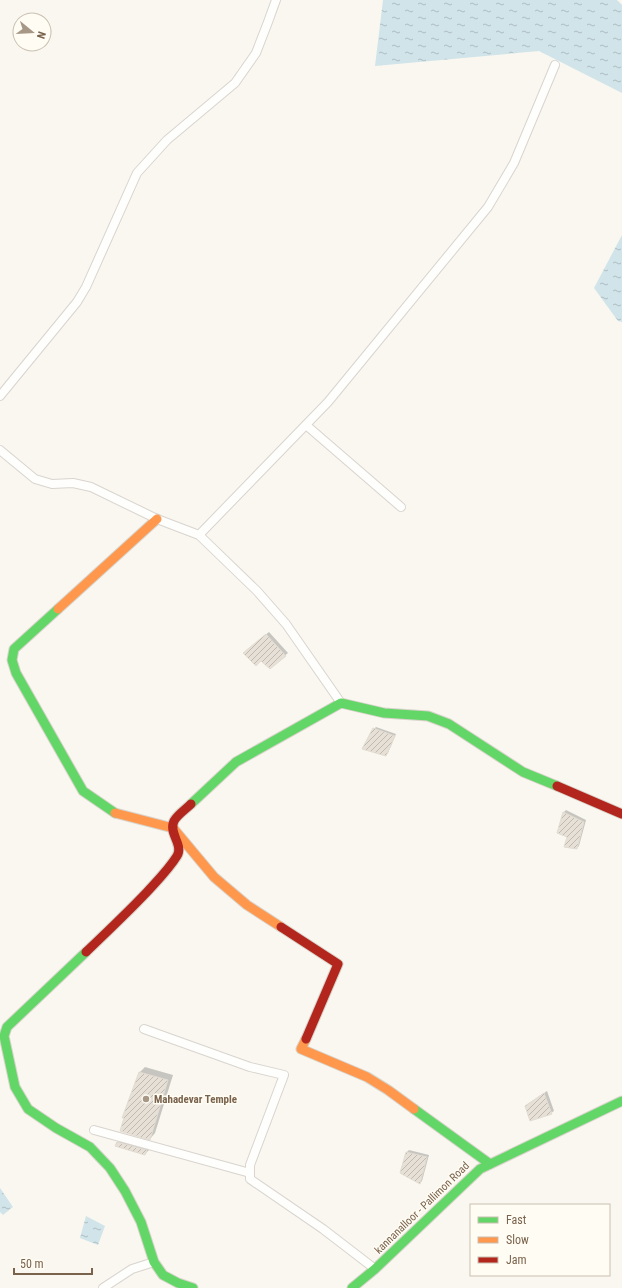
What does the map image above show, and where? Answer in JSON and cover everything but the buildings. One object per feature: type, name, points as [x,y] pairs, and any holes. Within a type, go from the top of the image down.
[{"type":"street","points":[[0,396],[77,302],[86,287],[137,173],[167,140],[235,83],[256,53],[276,0]]},
{"type":"street","points":[[199,535],[328,402],[488,206],[514,163],[555,65]]},
{"type":"street","points":[[306,425],[401,507]]},
{"type":"street","points":[[0,450],[35,479],[52,484],[73,483],[91,487],[157,519],[199,535],[257,592],[286,624],[341,703],[384,713],[428,716],[449,724],[523,772],[622,814]]},
{"type":"street","points":[[157,519],[14,649],[12,660],[16,673],[83,791],[116,814],[173,828],[214,877],[247,904],[338,964],[301,1050],[367,1077],[388,1090],[490,1164]]},
{"type":"street","points":[[193,1288],[178,1283],[163,1275],[154,1262],[141,1222],[125,1191],[110,1168],[90,1147],[56,1128],[28,1109],[15,1087],[2,1034],[7,1027],[130,910],[159,880],[178,855],[179,845],[172,823],[174,820],[236,762],[341,703]]},
{"type":"street","points":[[144,1029],[250,1067],[284,1075],[250,1165],[250,1179],[323,1229],[375,1269]]},
{"type":"street","name":"kannanalloor - Pallimon Road","points":[[354,1288],[480,1169],[622,1101]]},
{"type":"street","points":[[94,1130],[250,1173]]},
{"type":"street","points":[[103,1288],[132,1269],[154,1262]]},
{"type":"water","points":[[383,0],[617,0],[622,5],[622,93],[539,51],[375,66]]},
{"type":"water","points":[[622,235],[622,322],[618,321],[594,288]]},
{"type":"water","points":[[0,1188],[13,1207],[3,1215],[0,1212]]},
{"type":"water","points":[[86,1216],[105,1226],[98,1245],[80,1238]]},
{"type":"traffic: fast","points":[[58,609],[14,649],[12,660],[16,673],[83,791],[115,813]]},
{"type":"traffic: fast","points":[[191,804],[236,762],[341,703],[384,713],[428,716],[449,724],[523,772],[557,786]]},
{"type":"traffic: fast","points":[[86,952],[7,1027],[4,1036],[15,1087],[28,1109],[56,1128],[90,1147],[110,1168],[125,1191],[141,1222],[154,1262],[163,1275],[178,1283],[193,1288]]},
{"type":"traffic: fast","points":[[352,1288],[375,1269],[480,1169],[622,1101]]},
{"type":"traffic: fast","points":[[414,1109],[490,1164]]},
{"type":"traffic: slow","points":[[58,609],[157,519]]},
{"type":"traffic: slow","points":[[115,813],[173,828],[214,877],[247,905],[281,927]]},
{"type":"traffic: slow","points":[[306,1039],[301,1049],[367,1077],[414,1109]]},
{"type":"traffic: jam","points":[[557,786],[622,814]]},
{"type":"traffic: jam","points":[[86,952],[140,900],[174,861],[179,852],[178,843],[173,830],[174,821],[179,814],[191,804]]},
{"type":"traffic: jam","points":[[281,927],[338,964],[306,1039]]},
{"type":"place","name":"Mahadevar Temple","points":[[146,1099]]}]
